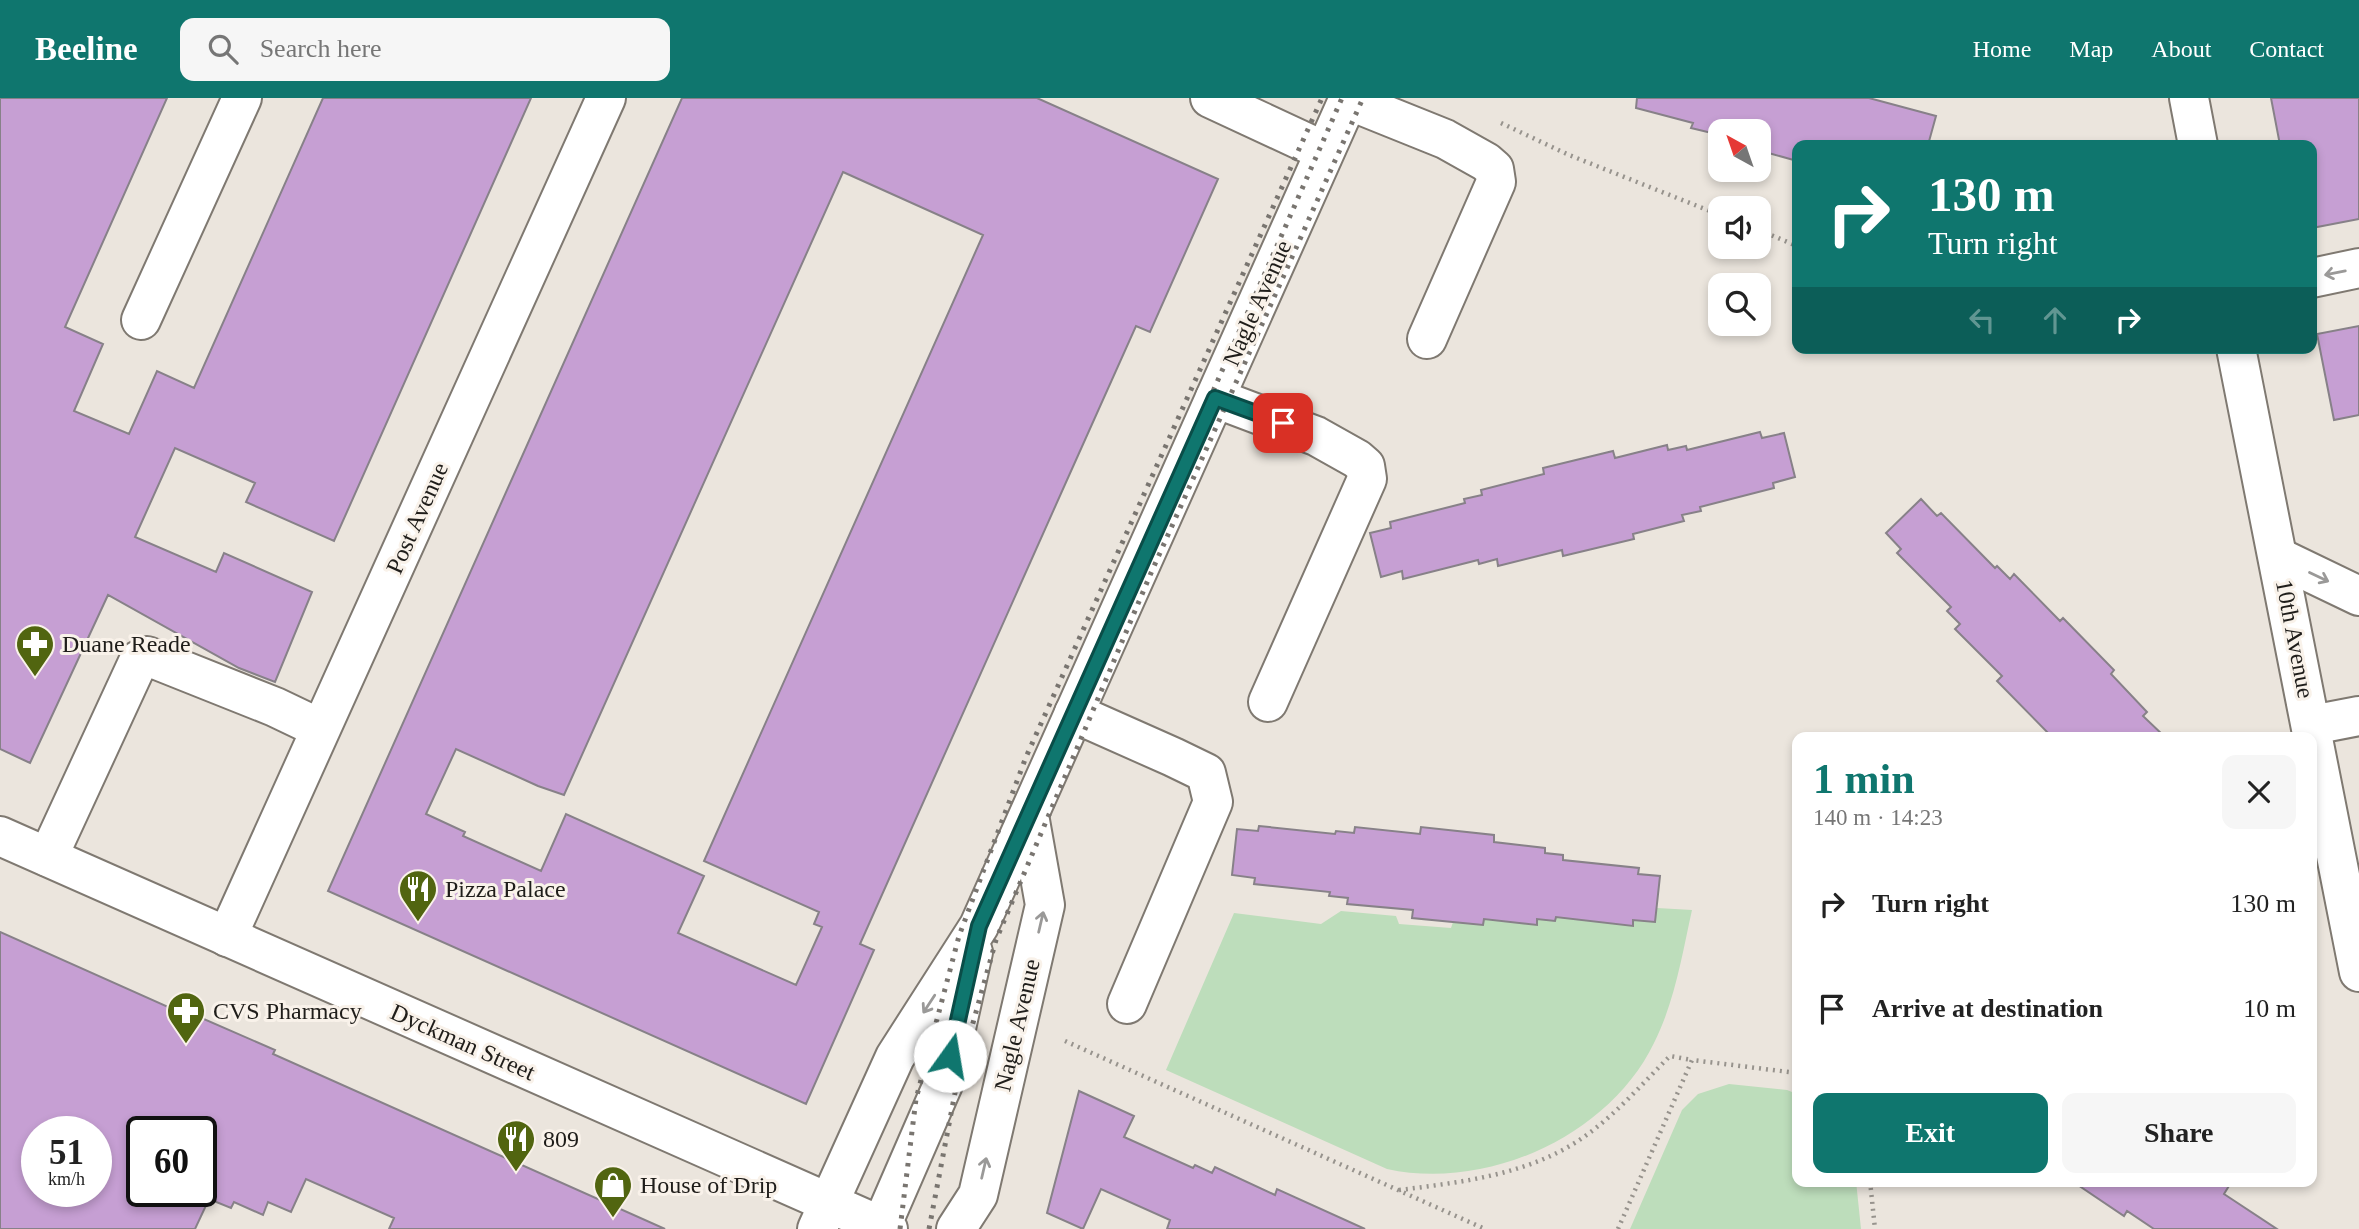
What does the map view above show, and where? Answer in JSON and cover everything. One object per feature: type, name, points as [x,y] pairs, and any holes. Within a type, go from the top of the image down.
[{"type":"main road","points":[[141,320],[242,98]]},
{"type":"main road","name":"Post Avenue","points":[[227,937],[606,98]]},
{"type":"main road","points":[[1210,98],[1324,151]]},
{"type":"main road","points":[[2189,98],[2197,140]]},
{"type":"main road","points":[[1348,99],[1445,139],[1494,169],[1496,182],[1427,340]]},
{"type":"main road","name":"Nagle Avenue","points":[[827,1221],[895,1057],[979,926],[1348,99]]},
{"type":"main road","points":[[2317,277],[2359,268]]},
{"type":"main road","name":"10th Avenue","points":[[2237,354],[2313,732]]},
{"type":"main road","points":[[1215,398],[1316,436],[1357,458],[1365,466],[1367,479],[1268,702]]},
{"type":"main road","points":[[2278,557],[2359,596]]},
{"type":"main road","points":[[48,857],[139,660],[147,656],[275,707],[321,729]]},
{"type":"main road","points":[[1074,713],[1206,774],[1213,802],[1127,1004]]},
{"type":"main road","points":[[2312,725],[2359,716]]},
{"type":"main road","name":"10th Avenue","points":[[2317,751],[2359,972]]},
{"type":"main road","name":"Nagle Avenue","points":[[956,1229],[978,1195],[1045,905],[1029,814]]},
{"type":"main road","name":"Dyckman Street","points":[[0,836],[227,937],[827,1221],[883,1228]]},
{"type":"main road","name":"Nagle Avenue","points":[[883,1228],[944,1082],[979,926]]},
{"type":"path","points":[[1499,122],[1569,155],[1708,210]]},
{"type":"path","points":[[1771,235],[1792,244]]},
{"type":"path","points":[[1065,1041],[1485,1229]]},
{"type":"path","points":[[1399,1190],[1490,1176],[1549,1158],[1589,1134],[1670,1056],[1792,1072]]},
{"type":"path","points":[[1618,1229],[1692,1060]]},
{"type":"path","points":[[1871,1187],[1875,1229]]},
{"type":"green space","points":[[1657,908],[1692,910],[1673,994],[1654,1043],[1634,1076],[1607,1105],[1576,1130],[1541,1149],[1504,1163],[1465,1172],[1425,1174],[1387,1169],[1166,1070],[1234,913],[1321,924],[1341,911],[1396,916],[1399,924],[1451,928],[1453,922],[1483,925],[1484,919],[1536,925],[1537,919],[1555,921],[1556,917],[1632,926],[1633,920],[1655,922]]},
{"type":"green space","points":[[1729,1084],[1792,1092],[1792,1187],[1857,1187],[1861,1229],[1630,1229],[1682,1110],[1698,1094]]},
{"type":"building","points":[[0,98],[167,98],[65,327],[103,344],[74,411],[129,434],[157,371],[194,388],[323,98],[531,98],[334,541],[246,502],[255,483],[175,448],[135,537],[216,572],[224,553],[312,592],[275,682],[239,668],[108,595],[30,763],[0,749]]},
{"type":"building","points":[[682,98],[1037,98],[1218,179],[1150,332],[1136,326],[860,944],[874,950],[806,1104],[328,891]],"holes":[[[843,172],[983,235],[704,861],[819,912],[814,924],[822,927],[796,985],[678,933],[704,876],[566,814],[541,871],[463,836],[465,832],[426,814],[456,749],[564,795]]]},
{"type":"building","points":[[1637,98],[1869,98],[1936,116],[1929,140],[1792,140],[1792,160],[1771,154],[1771,119],[1708,119],[1708,132],[1691,128],[1693,123],[1636,108]]},
{"type":"building","points":[[2271,98],[2359,98],[2359,219],[2317,227],[2317,140],[2279,140]]},
{"type":"building","points":[[2359,326],[2359,415],[2334,420],[2317,334]]},
{"type":"building","points":[[1760,432],[1762,438],[1784,433],[1795,477],[1773,483],[1774,488],[1700,507],[1701,511],[1682,515],[1684,521],[1633,534],[1634,539],[1563,556],[1562,550],[1498,566],[1497,559],[1479,564],[1478,560],[1403,579],[1402,571],[1381,577],[1370,533],[1391,528],[1390,522],[1465,503],[1464,499],[1482,495],[1481,490],[1544,474],[1543,468],[1613,451],[1615,458],[1667,445],[1668,450],[1686,446],[1687,450]]},
{"type":"building","points":[[1921,499],[1937,516],[1941,513],[1995,568],[1997,566],[2010,579],[2014,574],[2060,621],[2063,618],[2114,670],[2111,674],[2147,712],[2143,716],[2160,732],[2047,732],[1997,681],[2002,676],[1955,629],[1960,624],[1947,611],[1951,607],[1897,553],[1901,549],[1886,533]]},
{"type":"building","points":[[1259,826],[1335,834],[1336,831],[1354,833],[1355,827],[1420,834],[1421,827],[1494,835],[1494,842],[1545,848],[1545,853],[1563,855],[1563,860],[1639,868],[1638,874],[1660,876],[1655,922],[1633,920],[1633,926],[1556,917],[1555,921],[1537,919],[1537,925],[1484,919],[1483,925],[1412,918],[1413,910],[1347,904],[1348,898],[1329,896],[1330,892],[1254,884],[1255,878],[1232,875],[1237,829],[1258,831]]},
{"type":"building","points":[[0,932],[195,1019],[197,1016],[275,1050],[273,1054],[665,1229],[389,1229],[394,1218],[306,1179],[291,1212],[268,1202],[263,1215],[234,1202],[231,1208],[217,1202],[217,1116],[126,1116],[126,1207],[205,1207],[195,1229],[0,1229]]},
{"type":"building","points":[[1079,1091],[1134,1116],[1124,1137],[1193,1168],[1195,1165],[1212,1173],[1215,1167],[1275,1195],[1277,1189],[1365,1229],[1167,1229],[1170,1220],[1101,1189],[1083,1229],[1047,1213]]},
{"type":"building","points":[[2081,1187],[2228,1187],[2224,1194],[2277,1229],[2154,1229],[2127,1211],[2124,1216]]},
{"type":"railway","points":[[900,1229],[916,1099],[959,936],[1026,757],[1322,98]]},
{"type":"railway","points":[[1182,480],[1214,389],[1342,98]]},
{"type":"railway","points":[[929,1229],[958,1077],[996,940],[1151,573],[1363,98]]},
{"type":"place","name":"Duane Reade","points":[[35,678]]},
{"type":"place","name":"Pizza Palace","points":[[418,923]]},
{"type":"place","name":"CVS Pharmacy","points":[[186,1045]]},
{"type":"place","name":"809","points":[[516,1173]]},
{"type":"place","name":"House of Drip","points":[[613,1219]]},
{"type":"route","points":[[950,1056],[979,926],[1215,398],[1283,423]]}]
